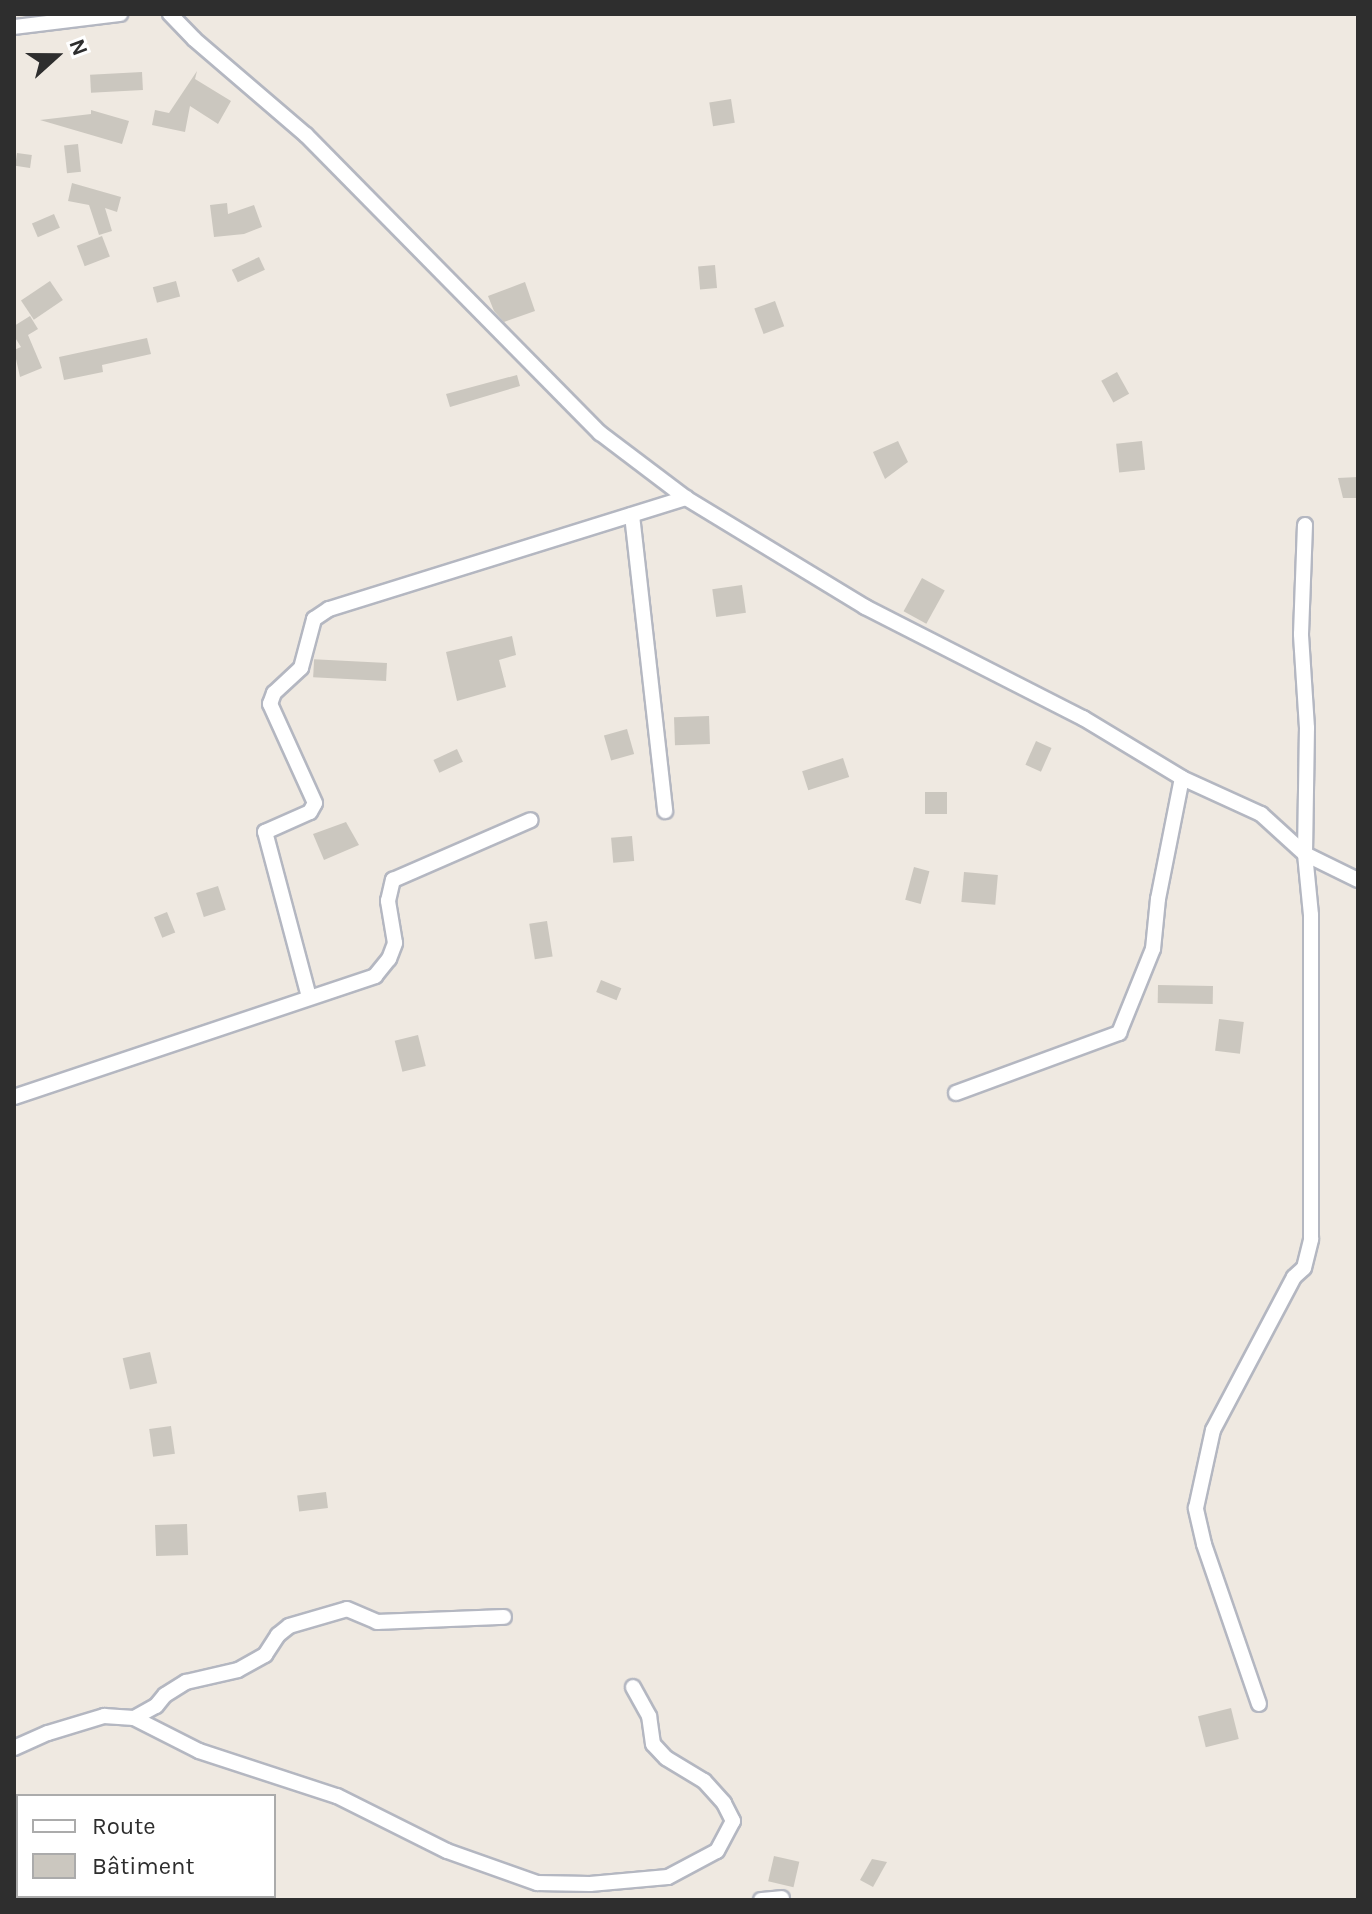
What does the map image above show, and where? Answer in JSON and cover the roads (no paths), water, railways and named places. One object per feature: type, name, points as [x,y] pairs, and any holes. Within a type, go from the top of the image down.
[{"type":"street","points":[[14,27],[120,14]]},
{"type":"street","points":[[170,14],[194,39],[306,135],[600,433],[686,498],[865,607],[1083,718],[1182,778],[1261,814],[1305,854],[1358,880]]},
{"type":"street","points":[[309,997],[265,832],[310,812],[315,803],[270,704],[274,693],[301,668],[314,619],[329,609],[686,498]]},
{"type":"street","points":[[632,515],[665,811]]},
{"type":"street","points":[[1259,1704],[1204,1544],[1196,1508],[1213,1430],[1294,1277],[1304,1268],[1311,1239],[1314,1056],[1311,915],[1305,854],[1307,728],[1301,634],[1305,525]]},
{"type":"street","points":[[956,1093],[1119,1033],[1153,949],[1158,899],[1182,778]]},
{"type":"street","points":[[14,1097],[375,976],[389,959],[395,943],[388,901],[393,880],[531,820]]},
{"type":"street","points":[[134,1718],[156,1706],[165,1695],[186,1682],[238,1670],[265,1655],[278,1635],[289,1626],[347,1609],[377,1622],[504,1617]]},
{"type":"street","points":[[14,1748],[48,1733],[104,1716],[134,1718],[199,1751],[337,1796],[447,1851],[537,1883],[590,1884],[668,1877],[717,1851],[733,1821],[724,1803],[704,1781],[666,1758],[653,1744],[649,1716],[633,1687]]},
{"type":"street","points":[[761,1900],[782,1898]]}]
